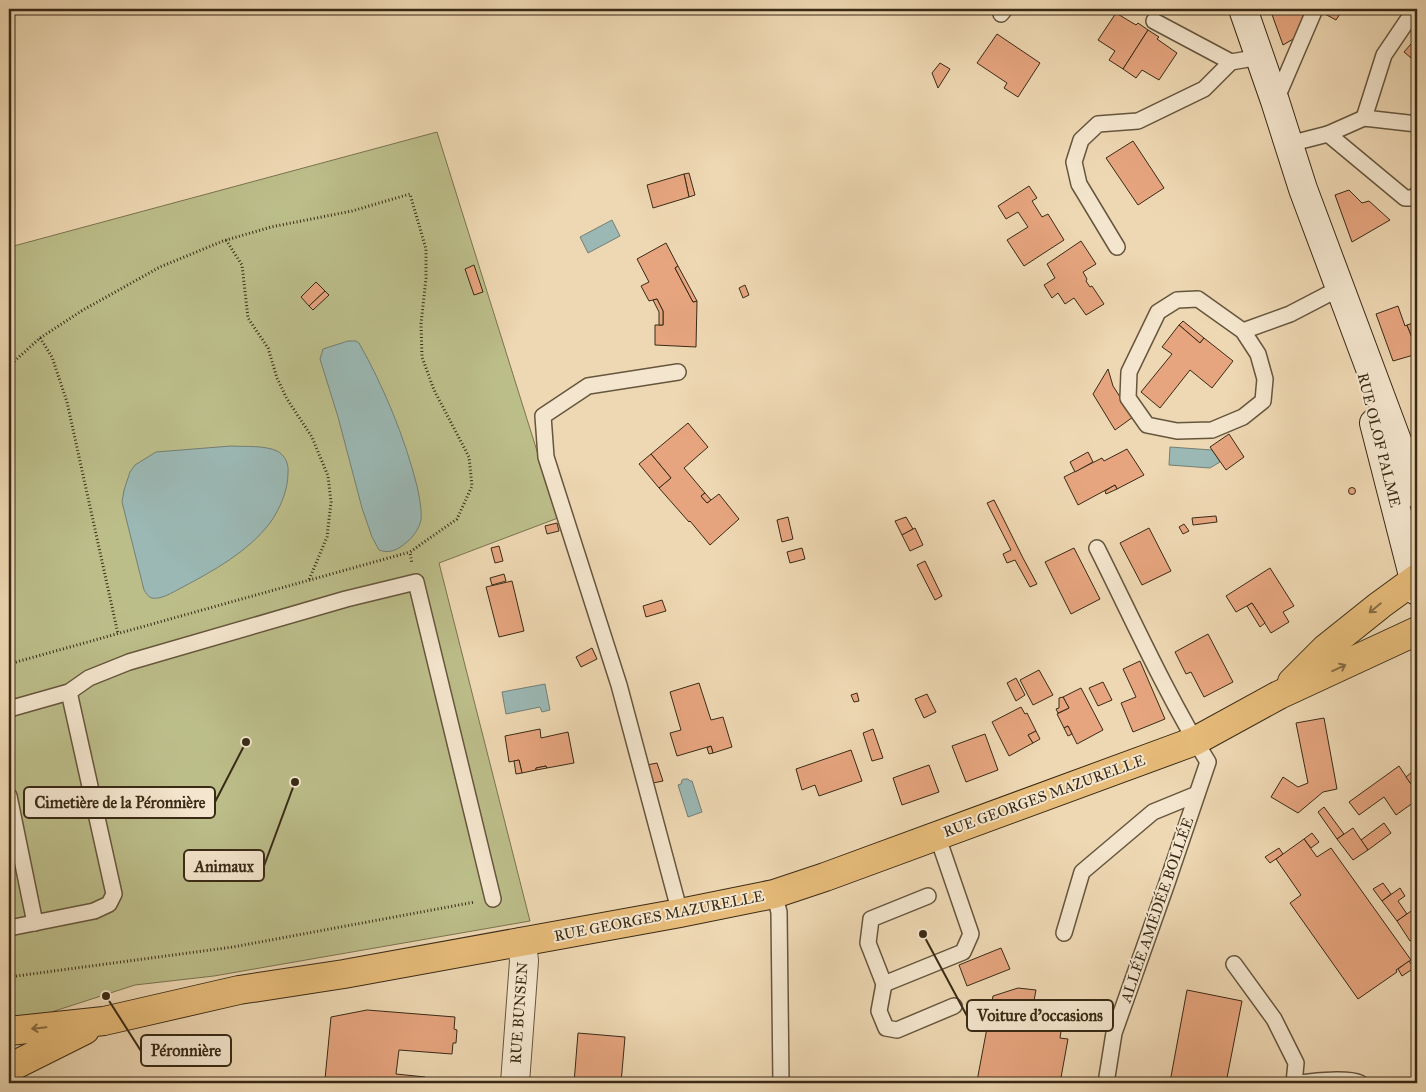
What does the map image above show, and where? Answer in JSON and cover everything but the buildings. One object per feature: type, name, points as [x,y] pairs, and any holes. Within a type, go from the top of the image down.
[{"type":"main road","name":"RUE OLOF PALME","points":[[1243,9],[1303,189],[1417,494]]},
{"type":"main road","name":"RUE OLOF PALME","points":[[1340,288],[1416,583]]},
{"type":"main road","points":[[1279,695],[1325,649],[1380,605],[1416,583]]},
{"type":"main road","points":[[1279,695],[1417,631]]},
{"type":"main road","name":"RUE GEORGES MAZURELLE","points":[[104,1021],[239,990],[344,974],[774,894],[1195,741],[1279,695]]},
{"type":"main road","name":"RUE BUNSEN","points":[[514,1083],[524,961],[522,942]]},
{"type":"main road","points":[[9,1031],[104,1021]]},
{"type":"main road","points":[[12,1070],[45,1049],[104,1021]]},
{"type":"lane","points":[[1275,101],[1315,9]]},
{"type":"lane","points":[[1364,118],[1384,55],[1407,21],[1417,16]]},
{"type":"lane","points":[[1154,21],[1231,62]]},
{"type":"lane","points":[[1117,247],[1079,184],[1074,162],[1081,140],[1098,124],[1138,121],[1204,89],[1231,62],[1260,57]]},
{"type":"lane","points":[[1289,144],[1328,134],[1364,118],[1417,124]]},
{"type":"lane","points":[[1328,134],[1405,198],[1414,198],[1417,194]]},
{"type":"lane","points":[[1243,331],[1290,314],[1340,288]]},
{"type":"lane","points":[[1198,298],[1243,331],[1258,354],[1265,379],[1263,401],[1243,416],[1212,430],[1177,431],[1146,425],[1128,398],[1129,372],[1158,312],[1177,300],[1198,298]]},
{"type":"lane","points":[[678,372],[588,386],[543,416],[546,456],[619,685],[680,913]]},
{"type":"lane","points":[[1097,548],[1195,741]]},
{"type":"lane","points":[[9,709],[69,692],[89,678],[129,662],[346,598],[416,582],[493,899]]},
{"type":"lane","points":[[9,928],[94,911],[109,904],[114,894],[69,692]]},
{"type":"lane","name":"ALLÉE AMÉDÉE BOLLÉE","points":[[1106,1083],[1114,1033],[1208,762],[1195,741]]},
{"type":"lane","points":[[1064,933],[1082,872],[1153,812],[1197,794]]},
{"type":"lane","points":[[9,796],[35,923]]},
{"type":"lane","points":[[884,984],[963,952],[971,934],[937,835]]},
{"type":"lane","points":[[774,894],[779,912],[781,1083]]},
{"type":"lane","points":[[928,896],[871,919],[868,943],[884,984],[879,1011],[886,1028],[897,1030],[954,1006]]},
{"type":"lane","points":[[1234,964],[1274,1019],[1296,1063],[1295,1083],[1326,1081],[1354,1081],[1360,1083]]},
{"type":"path","points":[[9,366],[40,338],[83,310],[160,267],[226,240],[271,227],[352,211],[410,194],[426,249],[426,278],[421,324],[422,357],[434,390],[468,457],[472,486],[457,519],[410,552],[9,664]]},
{"type":"path","points":[[226,240],[242,266],[248,318],[268,348],[277,378],[287,399],[312,437],[328,476],[331,502],[327,537],[309,580]]},
{"type":"path","points":[[40,338],[52,357],[67,402],[118,634]]},
{"type":"path","points":[[410,552],[416,582]]},
{"type":"path","points":[[9,977],[233,947],[493,899]]},
{"type":"green space","points":[[437,132],[558,518],[439,563],[530,921],[214,976],[135,985],[33,1018],[9,1015],[9,243],[10,247]]},
{"type":"water","points":[[612,220],[620,236],[588,253],[580,237]]},
{"type":"water","points":[[348,341],[359,343],[385,394],[400,431],[419,494],[421,520],[419,527],[407,542],[397,549],[390,551],[379,550],[372,537],[320,359],[323,349]]},
{"type":"water","points":[[231,446],[266,448],[277,451],[284,457],[288,466],[288,479],[283,499],[277,512],[270,523],[251,543],[229,560],[171,593],[159,598],[147,595],[144,590],[122,502],[130,472],[135,465],[156,452]]},
{"type":"water","points":[[1170,447],[1212,450],[1220,462],[1210,468],[1169,465]]},
{"type":"water","points":[[545,684],[550,710],[542,712],[540,707],[506,714],[502,692]]},
{"type":"water","points":[[684,779],[692,781],[702,812],[688,817],[678,785]]},
{"type":"place","name":"Cimetière de la Péronnière","points":[[246,742]]},
{"type":"place","name":"Animaux","points":[[295,782]]},
{"type":"place","name":"Voiture d'occasions","points":[[923,934]]},
{"type":"place","name":"Péronnière","points":[[106,996]]}]
